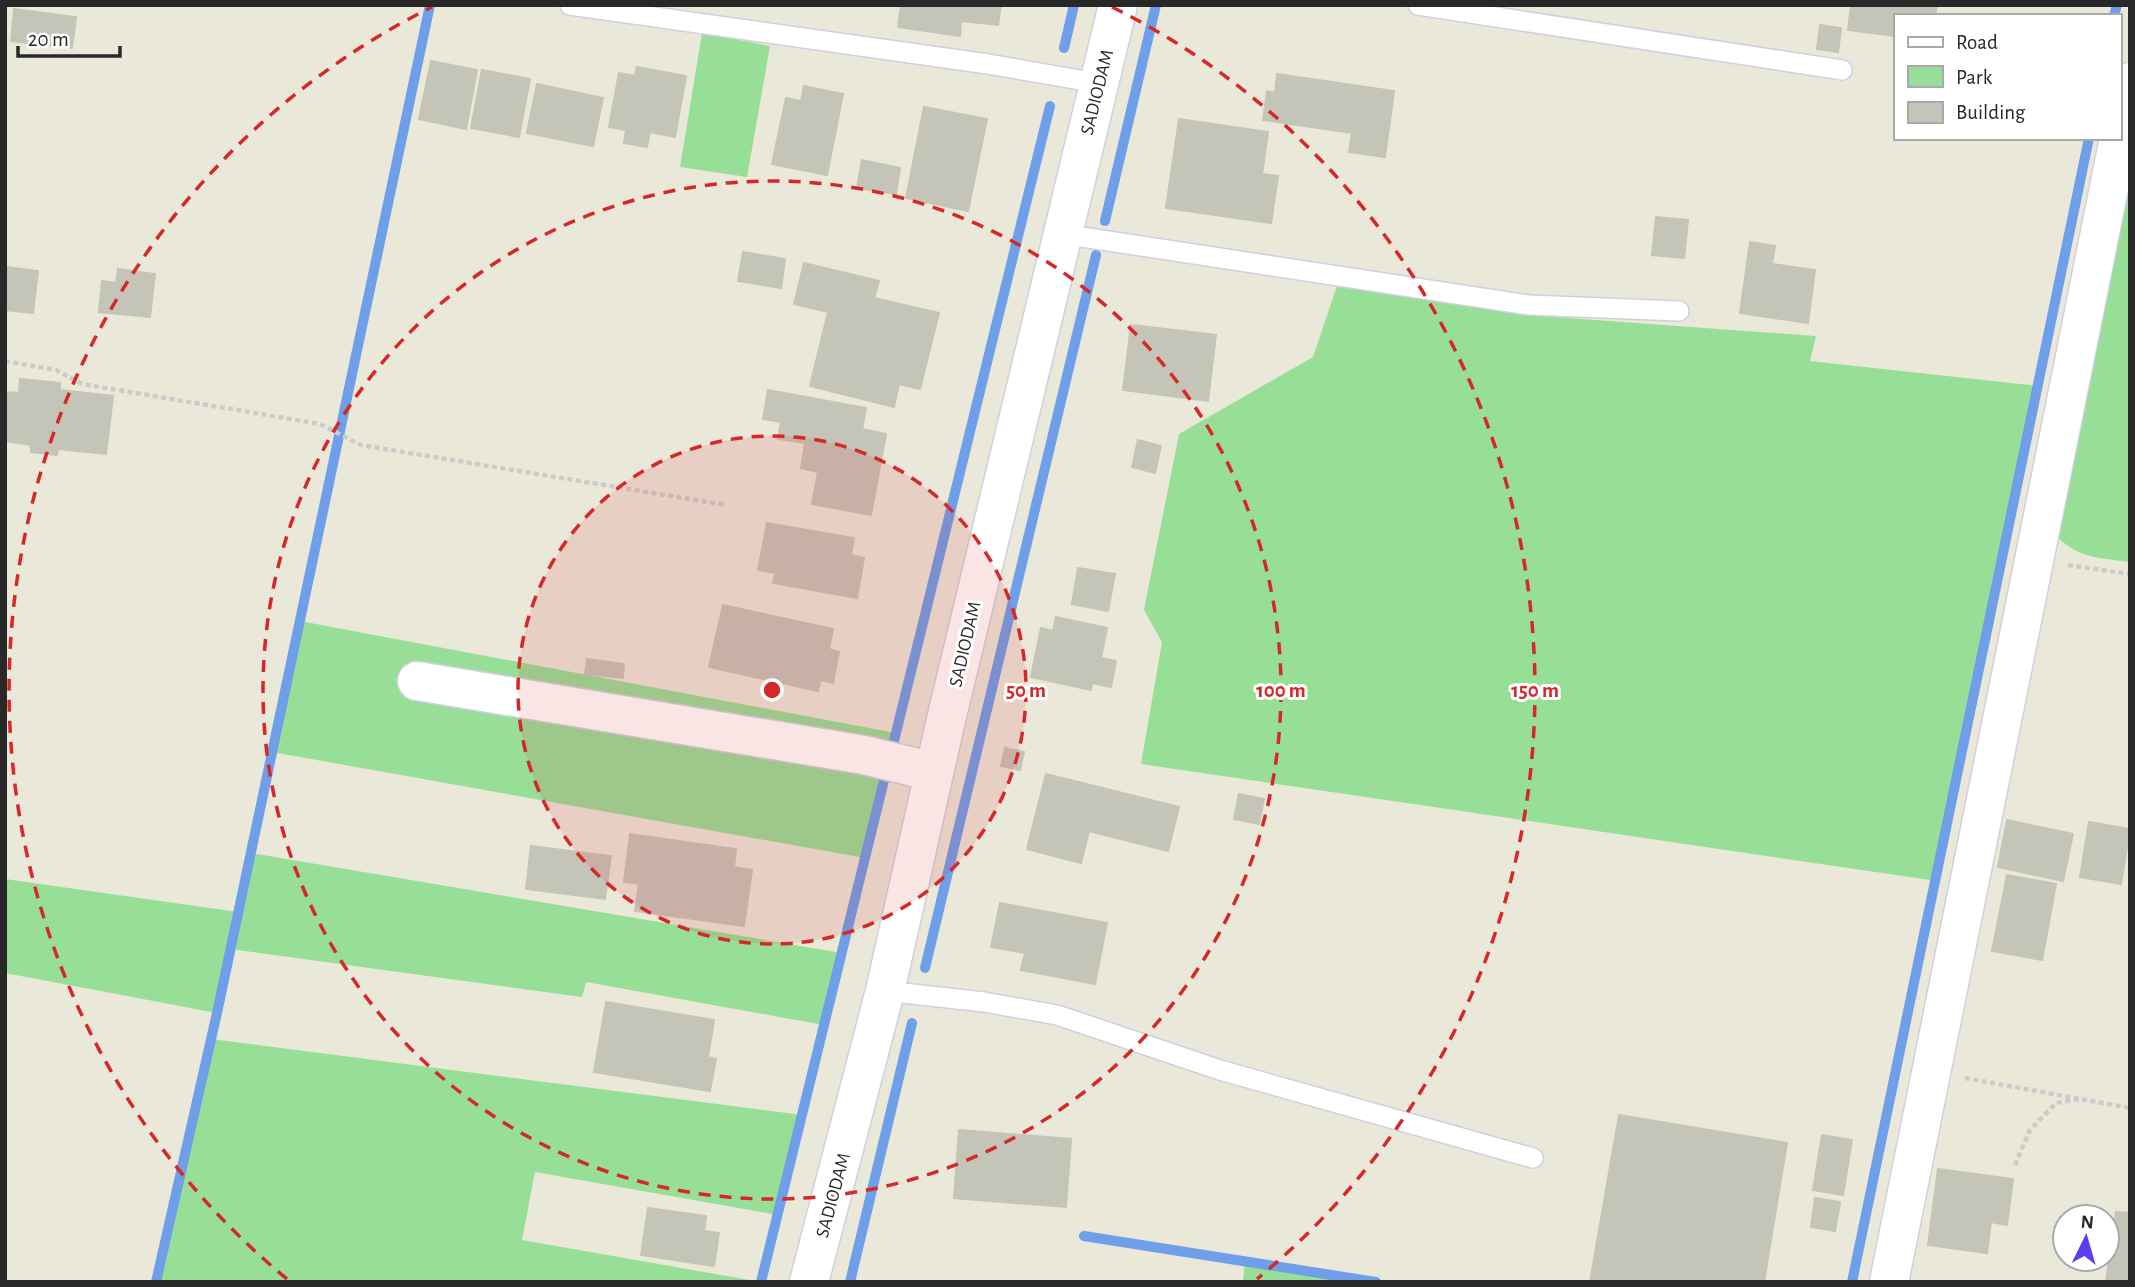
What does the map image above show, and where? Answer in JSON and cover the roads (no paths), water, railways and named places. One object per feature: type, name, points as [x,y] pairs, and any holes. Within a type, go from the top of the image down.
[{"type":"street","name":"SADIODAM","points":[[809,1282],[885,992],[934,772],[1097,83],[1118,5]]},
{"type":"street","points":[[2121,127],[2130,82]]},
{"type":"street","points":[[1889,1282],[2118,140]]},
{"type":"street","points":[[417,681],[864,755],[934,772]]},
{"type":"lane","points":[[570,5],[988,64],[1097,83]]},
{"type":"lane","points":[[1418,5],[1842,70]]},
{"type":"lane","points":[[1062,234],[1529,305],[1679,311]]},
{"type":"lane","points":[[885,992],[984,1002],[1056,1015],[1220,1070],[1533,1158]]},
{"type":"waterway","points":[[156,1282],[217,1013],[430,5]]},
{"type":"waterway","points":[[1064,48],[1074,5]]},
{"type":"waterway","points":[[1105,221],[1156,5]]},
{"type":"waterway","points":[[2115,14],[2117,5]]},
{"type":"waterway","points":[[892,749],[1050,106]]},
{"type":"waterway","points":[[1852,1282],[2089,140]]},
{"type":"waterway","points":[[925,968],[1096,255]]},
{"type":"waterway","points":[[761,1282],[887,768]]},
{"type":"waterway","points":[[850,1282],[912,1023]]},
{"type":"waterway","points":[[1084,1236],[1376,1282]]}]
